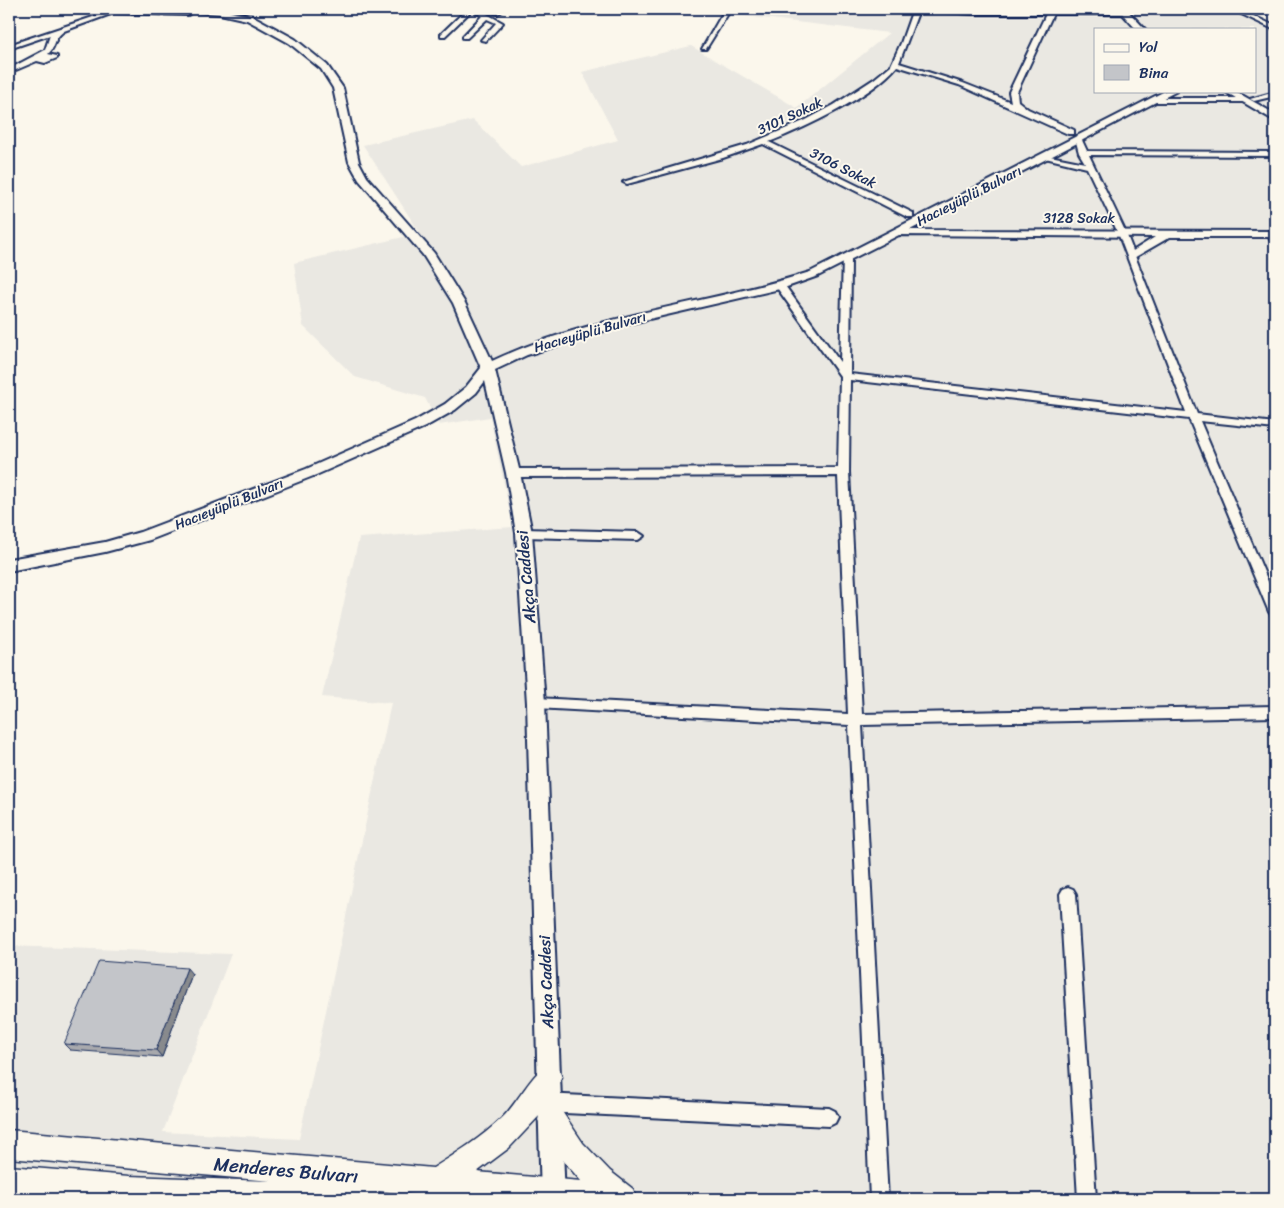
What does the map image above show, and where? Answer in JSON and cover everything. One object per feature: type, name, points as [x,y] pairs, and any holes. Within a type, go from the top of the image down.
[{"type":"main road","points":[[436,1183],[481,1154],[546,1101],[569,1148],[584,1165],[621,1199]]},
{"type":"main road","name":"Menderes Bulvarı","points":[[9,1144],[436,1183],[553,1196],[621,1199]]},
{"type":"main road","points":[[9,1180],[208,1199]]},
{"type":"main road","points":[[129,1190],[366,1199]]},
{"type":"street","name":"Akça Caddesi","points":[[177,9],[220,12],[259,21],[313,56],[333,77],[341,98],[354,162],[363,178],[428,253],[458,303],[486,362],[513,474],[524,533],[536,703],[546,1101],[553,1196]]},
{"type":"street","points":[[220,12],[257,9]]},
{"type":"street","points":[[259,21],[257,15],[265,9]]},
{"type":"street","points":[[443,35],[470,9]]},
{"type":"street","points":[[474,9],[487,12],[500,10]]},
{"type":"street","points":[[704,48],[728,9]]},
{"type":"street","name":"3101 Sokak","points":[[627,182],[766,143],[833,110],[877,80],[896,64],[916,9]]},
{"type":"street","points":[[921,9],[1050,12],[1123,10],[1145,27]]},
{"type":"street","points":[[1145,27],[1136,10],[1209,9]]},
{"type":"street","points":[[1221,9],[1275,10]]},
{"type":"street","name":"Akça Caddesi","points":[[117,10],[216,15],[276,31]]},
{"type":"street","points":[[9,47],[117,10]]},
{"type":"street","points":[[1236,10],[1275,28]]},
{"type":"street","points":[[484,40],[500,22],[487,12]]},
{"type":"street","points":[[465,37],[487,12]]},
{"type":"street","points":[[1025,111],[1014,102],[1013,92],[1050,12]]},
{"type":"street","points":[[42,59],[48,51],[53,35],[68,26]]},
{"type":"street","points":[[9,71],[42,59],[64,62],[55,57],[56,51],[51,43]]},
{"type":"street","points":[[896,64],[944,78],[1025,111],[1074,136],[1132,256],[1193,416],[1275,612]]},
{"type":"street","name":"Hacıeyüplü Bulvarı","points":[[9,565],[105,547],[145,536],[311,472],[420,424],[450,407],[471,390],[486,362],[522,352],[618,318],[794,272],[1155,96],[1172,92]]},
{"type":"street","points":[[1219,92],[1244,97],[1275,118]]},
{"type":"street","points":[[1231,92],[1275,111]]},
{"type":"street","points":[[1155,96],[1244,97],[1275,94]]},
{"type":"street","name":"Hacıeyüplü Bulvarı","points":[[618,318],[780,285],[814,274],[1046,157],[1074,136]]},
{"type":"street","name":"3106 Sokak","points":[[766,143],[910,215]]},
{"type":"street","points":[[1083,153],[1275,154]]},
{"type":"street","points":[[1046,157],[1088,166]]},
{"type":"street","name":"3128 Sokak","points":[[922,209],[952,220],[977,225],[1272,232]]},
{"type":"street","name":"3128 Sokak","points":[[884,228],[896,233],[1120,229],[1170,234],[1272,232]]},
{"type":"street","points":[[1132,256],[1158,238],[1170,234]]},
{"type":"street","points":[[847,258],[843,472],[879,1199]]},
{"type":"street","points":[[780,285],[845,376],[1275,426]]},
{"type":"street","points":[[513,474],[843,472]]},
{"type":"street","points":[[524,533],[638,536]]},
{"type":"street","points":[[536,703],[856,720],[1275,712]]},
{"type":"street","points":[[1068,894],[1087,1199]]},
{"type":"street","points":[[546,1101],[829,1117]]},
{"type":"shaded area","points":[[1226,9],[1275,31],[1275,1199],[9,1199],[9,946],[231,954],[163,1132],[299,1139],[391,703],[322,697],[359,538],[513,527],[490,417],[439,425],[425,398],[355,377],[303,326],[294,263],[420,233],[363,145],[473,120],[521,167],[618,140],[582,72],[691,46],[797,108],[889,33],[694,10]]},
{"type":"building","points":[[99,961],[187,968],[156,1050],[64,1044]]}]
